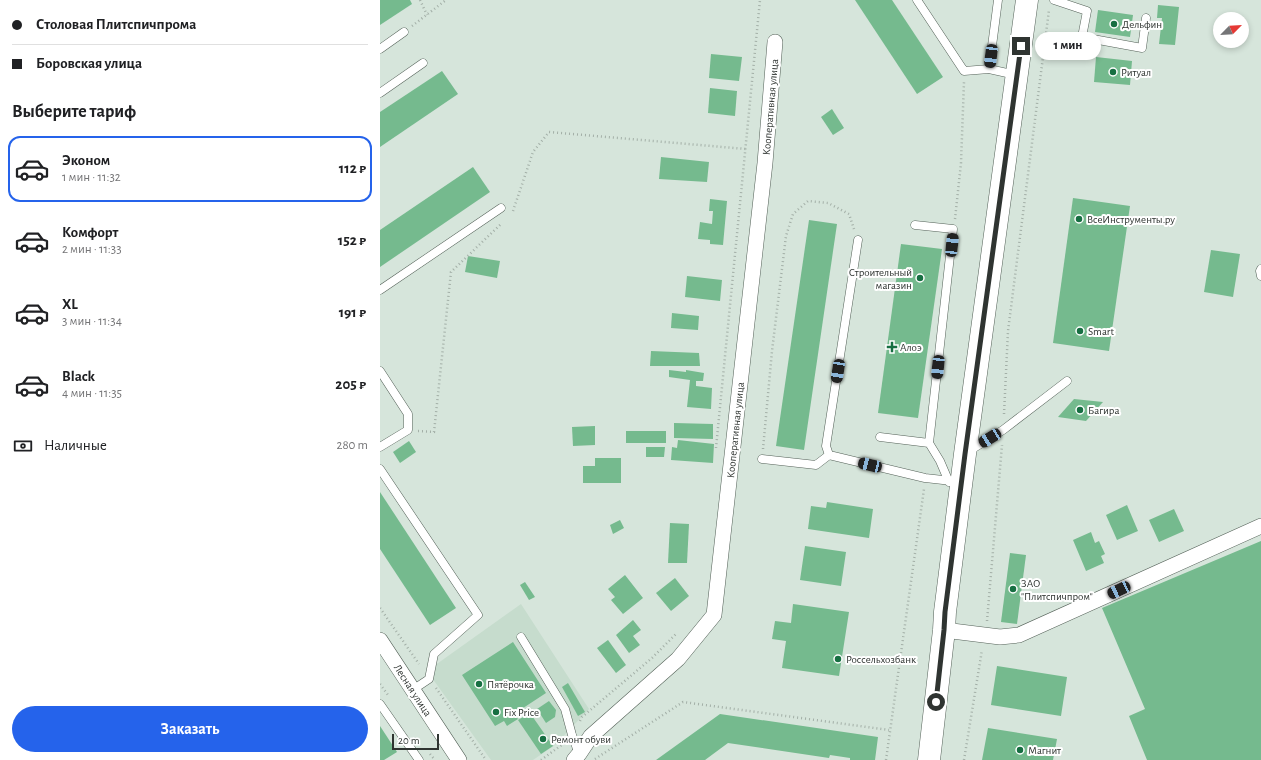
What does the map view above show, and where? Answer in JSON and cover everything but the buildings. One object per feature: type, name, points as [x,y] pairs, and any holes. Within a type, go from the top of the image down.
[{"type":"main road","points":[[929,760],[944,630],[955,482],[965,454],[1027,0]]},
{"type":"street","name":"Кооперативная улица","points":[[582,759],[591,736],[678,659],[714,615],[764,171],[775,42]]},
{"type":"street","points":[[944,630],[1000,637],[1019,635],[1261,526]]},
{"type":"street","name":"Лесная улица","points":[[380,640],[414,689],[456,759]]},
{"type":"lane","points":[[917,0],[964,71],[989,70],[1017,76]]},
{"type":"lane","points":[[989,70],[998,0]]},
{"type":"lane","points":[[1054,0],[1087,10],[1082,37],[1142,48],[1146,18]]},
{"type":"lane","points":[[380,49],[404,32]]},
{"type":"lane","points":[[380,93],[423,63]]},
{"type":"lane","points":[[380,290],[501,208]]},
{"type":"lane","points":[[916,225],[953,229],[929,444],[955,482]]},
{"type":"lane","points":[[830,455],[826,446],[858,240]]},
{"type":"lane","points":[[1261,269],[1261,276]]},
{"type":"lane","points":[[380,371],[408,414],[408,430],[380,447]]},
{"type":"lane","points":[[965,454],[1003,430],[1067,381]]},
{"type":"lane","points":[[880,437],[929,444]]},
{"type":"lane","points":[[762,459],[816,465],[830,455],[925,478],[955,482]]},
{"type":"lane","points":[[380,469],[478,615],[434,654],[429,679],[414,689]]},
{"type":"lane","points":[[520,637],[565,709],[572,735],[582,759]]},
{"type":"lane","points":[[380,704],[419,760]]},
{"type":"path","points":[[420,0],[427,15]]},
{"type":"path","points":[[404,32],[446,0]]},
{"type":"path","points":[[716,450],[719,403],[728,334],[729,308],[760,0]]},
{"type":"path","points":[[964,760],[985,634],[990,592],[1003,430],[1008,331],[1049,8]]},
{"type":"path","points":[[953,229],[961,163],[964,71]]},
{"type":"path","points":[[513,213],[533,152],[549,132],[746,149]]},
{"type":"path","points":[[762,459],[772,351],[786,244],[792,214],[808,201],[828,203],[849,214],[858,240]]},
{"type":"path","points":[[408,430],[434,432],[451,272],[507,218]]},
{"type":"path","points":[[886,760],[925,478]]},
{"type":"path","points":[[541,760],[555,751],[572,735],[582,717],[652,658],[678,632]]},
{"type":"path","points":[[582,759],[684,702],[889,730]]},
{"type":"shaded area","points":[[521,604],[589,709],[555,745],[533,760],[491,760],[427,671]]},
{"type":"place","name":"Дельфин","points":[[1114,24]]},
{"type":"place","name":"Ритуал","points":[[1113,72]]},
{"type":"place","name":"ВсеИнструменты.ру","points":[[1079,219]]},
{"type":"place","name":"Строительный магазин","points":[[920,278]]},
{"type":"place","name":"Smart","points":[[1080,331]]},
{"type":"place","name":"Алоэ","points":[[892,347]]},
{"type":"place","name":"Багира","points":[[1080,410]]},
{"type":"place","name":"ЗАО \"Плитспичпром\"","points":[[1013,589]]},
{"type":"place","name":"Россельхозбанк","points":[[838,659]]},
{"type":"place","name":"Пятёрочка","points":[[479,684]]},
{"type":"place","name":"Fix Price","points":[[496,712]]},
{"type":"place","name":"Ремонт обуви","points":[[543,739]]},
{"type":"place","name":"Магнит","points":[[1020,750]]},
{"type":"route","points":[[936,702],[945,612],[965,454],[1021,46]]}]
